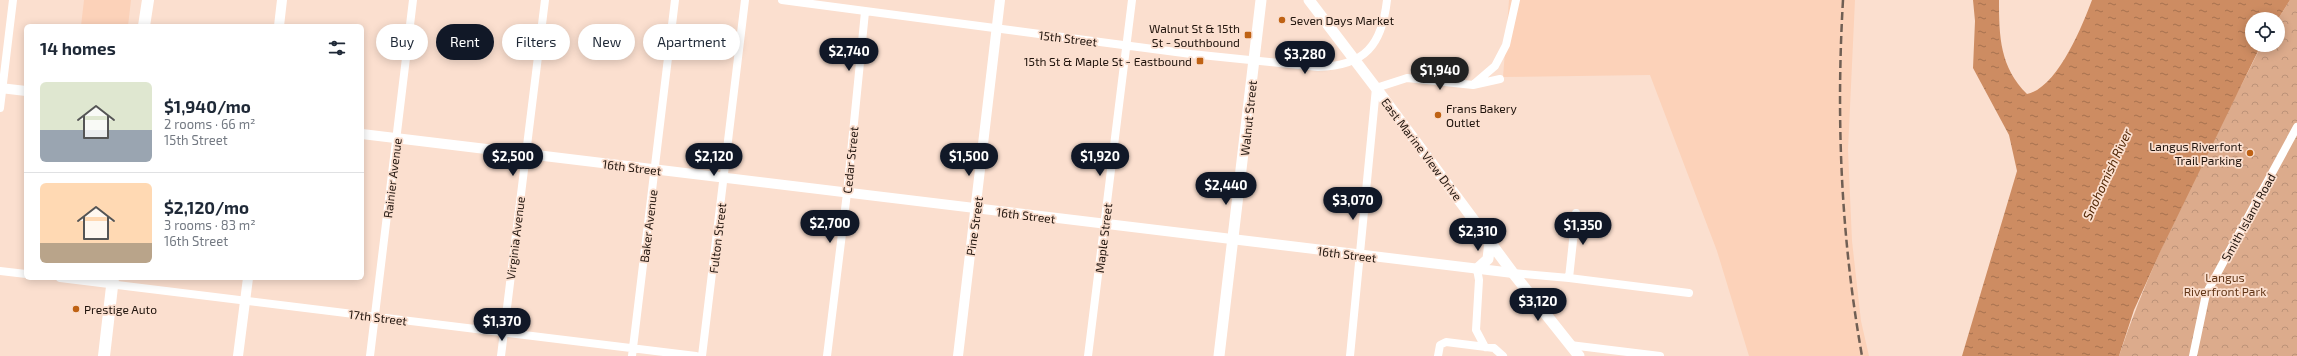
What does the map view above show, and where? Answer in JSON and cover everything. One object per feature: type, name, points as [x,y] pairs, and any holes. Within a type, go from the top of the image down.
[{"type":"main road","points":[[144,24],[148,0]]},
{"type":"main road","name":"Walnut Street","points":[[1219,356],[1262,0]]},
{"type":"main road","name":"East Marine View Drive","points":[[1309,0],[1513,273],[1579,356]]},
{"type":"main road","points":[[1477,269],[1488,258],[1490,241]]},
{"type":"main road","points":[[104,356],[112,281]]},
{"type":"street","points":[[0,108],[1,88],[13,0]]},
{"type":"street","points":[[279,24],[282,0]]},
{"type":"street","name":"Rainier Avenue","points":[[370,356],[413,0]]},
{"type":"street","name":"Virginia Avenue","points":[[500,356],[545,0]]},
{"type":"street","name":"Baker Avenue","points":[[632,352],[675,0]]},
{"type":"street","name":"Fulton Street","points":[[702,356],[745,0]]},
{"type":"street","name":"15th Street","points":[[782,0],[1126,45],[1318,67],[1335,66],[1353,60]]},
{"type":"street","name":"Pine Street","points":[[958,356],[1000,0]]},
{"type":"street","name":"Maple Street","points":[[1088,356],[1132,0]]},
{"type":"street","points":[[1353,60],[1378,39],[1383,27],[1387,0]]},
{"type":"street","points":[[1473,84],[1495,66],[1506,45],[1516,0]]},
{"type":"street","name":"Cedar Street","points":[[827,356],[847,194],[865,12]]},
{"type":"street","points":[[1350,356],[1376,88],[1407,78],[1473,84],[1500,79]]},
{"type":"street","points":[[1,88],[24,91]]},
{"type":"street","name":"Smith Island Road","points":[[2193,356],[2206,294],[2297,127]]},
{"type":"street","name":"16th Street","points":[[364,134],[1360,256],[1569,278],[1689,293]]},
{"type":"street","points":[[1569,278],[1576,213]]},
{"type":"street","points":[[1477,269],[1479,280],[1476,330],[1485,347]]},
{"type":"street","points":[[0,271],[24,274]]},
{"type":"street","name":"17th Street","points":[[95,280],[504,332],[632,352],[696,356]]},
{"type":"street","points":[[238,356],[248,280]]},
{"type":"street","points":[[1438,356],[1440,345],[1442,343],[1485,347],[1498,350],[1503,356]]},
{"type":"street","points":[[1570,345],[1660,356]]},
{"type":"shaded area","points":[[84,0],[131,0],[128,24],[81,24]]},
{"type":"shaded area","points":[[1509,0],[1855,0],[1848,150],[1852,241],[1861,321],[1869,356],[1749,356],[1717,251],[1650,75],[1503,77]]},
{"type":"green space","name":"Langus Riverfront Park","points":[[2290,0],[2297,0],[2297,356],[2119,356],[2149,276],[2185,198],[2258,52],[2285,52],[2285,12],[2282,12]]},
{"type":"water","name":"Snohomish River","points":[[1973,0],[1999,0],[2001,39],[2006,62],[2018,84],[2027,94],[2038,89],[2048,81],[2058,69],[2075,40],[2092,0],[2290,0],[2282,12],[2245,12],[2245,52],[2258,52],[2161,250],[2134,310],[2119,356],[1962,356],[2017,171],[2009,135],[1973,68],[1975,21]]},
{"type":"railway","points":[[1843,0],[1840,89],[1842,178],[1849,267],[1862,356]]},
{"type":"place","name":"Seven Days Market","points":[[1282,20]]},
{"type":"place","name":"Walnut St & 15th St - Southbound","points":[[1248,35]]},
{"type":"place","name":"15th St & Maple St - Eastbound","points":[[1200,61]]},
{"type":"place","name":"Frans Bakery Outlet","points":[[1438,115]]},
{"type":"place","name":"Langus Riverfont Trail Parking","points":[[2250,153]]},
{"type":"place","name":"Prestige Auto","points":[[76,309]]}]
